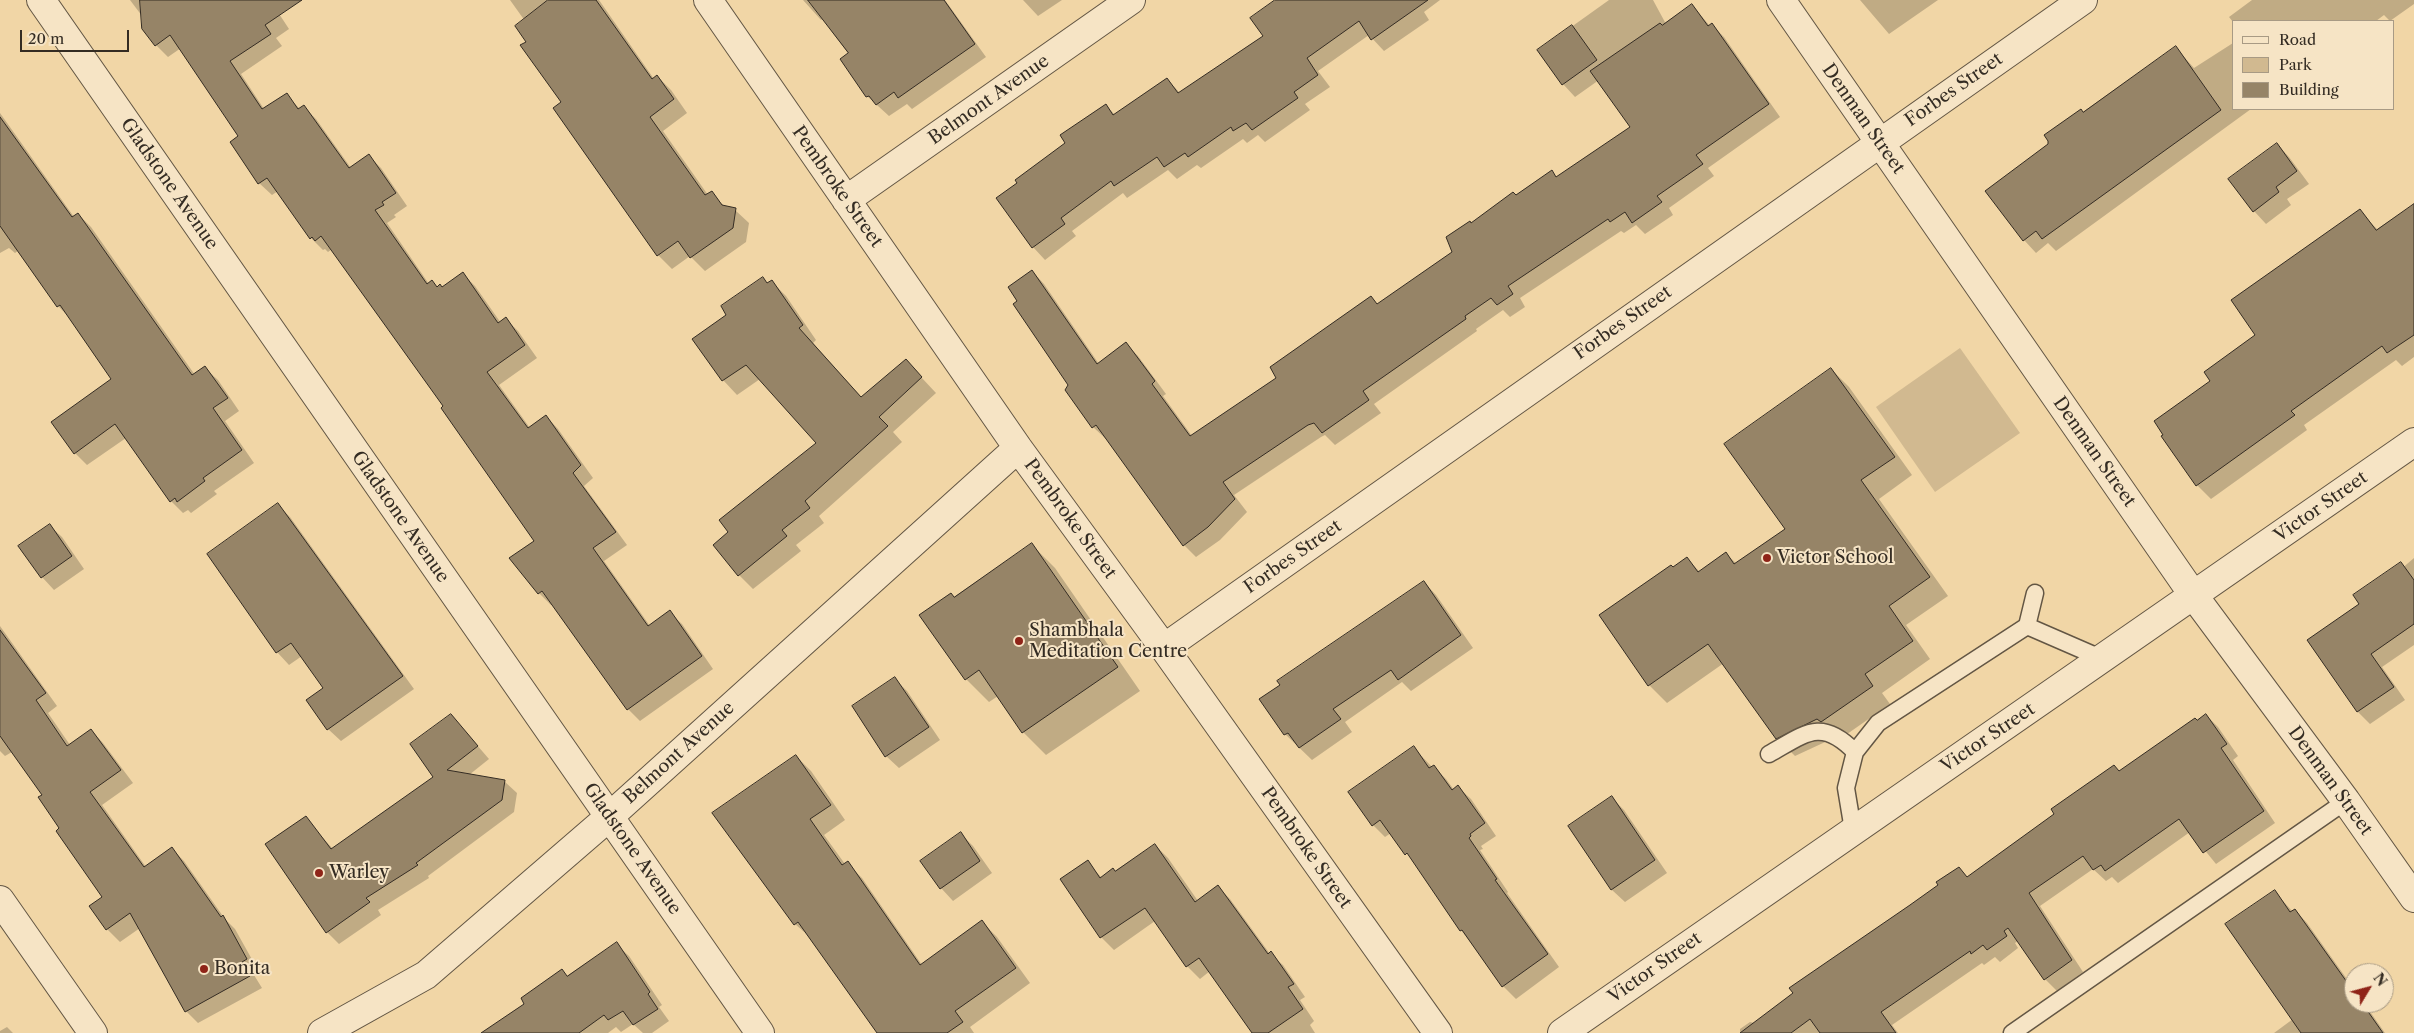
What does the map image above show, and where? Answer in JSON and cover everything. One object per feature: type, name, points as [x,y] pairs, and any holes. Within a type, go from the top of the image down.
[{"type":"street","name":"Gladstone Avenue","points":[[41,0],[760,1033]]},
{"type":"street","name":"Pembroke Street","points":[[708,0],[1018,448],[1164,648],[1438,1033]]},
{"type":"street","name":"Belmont Avenue","points":[[846,200],[1131,0]]},
{"type":"street","name":"Denman Street","points":[[1781,0],[2194,596],[2346,801],[2414,898]]},
{"type":"street","name":"Forbes Street","points":[[1164,648],[2083,0]]},
{"type":"street","name":"Victor Street","points":[[1562,1033],[2414,442]]},
{"type":"street","name":"Belmont Avenue","points":[[322,1033],[426,975],[609,817],[1018,448]]},
{"type":"street","points":[[0,900],[93,1033]]},
{"type":"lane","points":[[1853,830],[1846,788],[1855,752],[1878,723],[2027,626],[2035,593]]},
{"type":"lane","points":[[2027,626],[2103,659]]},
{"type":"lane","points":[[1769,754],[1803,734],[1817,730],[1841,738],[1855,752]]},
{"type":"lane","points":[[2012,1033],[2346,801]]},
{"type":"green space","points":[[1960,348],[2020,433],[1935,492],[1876,407]]},
{"type":"building","points":[[140,0],[302,0],[265,25],[271,34],[230,61],[262,109],[287,93],[298,109],[304,105],[349,168],[369,154],[396,193],[382,202],[384,205],[375,210],[427,284],[432,280],[437,287],[440,284],[442,287],[463,272],[498,323],[506,317],[525,345],[487,372],[528,428],[546,415],[581,465],[573,473],[616,532],[593,548],[648,626],[670,610],[702,656],[627,710],[542,591],[538,594],[509,558],[534,541],[441,408],[443,406],[321,236],[315,241],[312,237],[310,239],[267,178],[258,184],[230,142],[238,136],[170,35],[155,46],[142,29]]},
{"type":"building","points":[[548,0],[596,0],[652,79],[657,75],[674,99],[650,117],[705,195],[712,191],[722,205],[736,208],[733,228],[690,258],[678,241],[657,256],[553,108],[561,102],[520,45],[526,42],[515,26]]},
{"type":"building","points":[[808,0],[944,0],[975,44],[898,98],[894,92],[876,105],[869,96],[866,97],[840,59],[848,53]]},
{"type":"building","points":[[1275,0],[1428,0],[1371,40],[1359,21],[1307,58],[1318,75],[1294,92],[1298,98],[1252,130],[1246,123],[1233,131],[1231,127],[1188,157],[1185,153],[1164,167],[1157,157],[1114,186],[1111,181],[1061,218],[1065,224],[1032,248],[996,198],[1017,183],[1015,180],[1065,143],[1060,135],[1106,104],[1113,115],[1167,78],[1178,93],[1263,36],[1250,18]]},
{"type":"building","points":[[1692,4],[1708,26],[1712,23],[1769,104],[1696,155],[1703,164],[1657,196],[1662,202],[1632,223],[1625,212],[1610,222],[1608,219],[1508,286],[1513,294],[1497,305],[1491,298],[1465,316],[1466,319],[1363,391],[1369,400],[1322,433],[1314,423],[1308,425],[1223,482],[1235,499],[1208,527],[1183,546],[1096,425],[1092,428],[1065,390],[1068,385],[1013,304],[1017,301],[1008,287],[1032,270],[1097,364],[1126,342],[1155,381],[1152,384],[1190,436],[1276,378],[1270,367],[1371,296],[1377,304],[1452,252],[1446,237],[1470,221],[1471,223],[1513,192],[1516,195],[1552,170],[1556,177],[1630,127],[1590,71],[1660,23],[1662,25]]},
{"type":"building","points":[[1572,25],[1597,60],[1562,85],[1537,50]]},
{"type":"building","points":[[2176,46],[2221,110],[2042,239],[2036,231],[2023,241],[1985,191],[2048,144],[2044,135],[2081,109],[2083,112]]},
{"type":"building","points":[[0,117],[72,217],[78,213],[192,375],[205,366],[228,398],[213,408],[242,450],[203,478],[205,481],[177,502],[175,498],[170,502],[115,424],[74,454],[51,422],[111,379],[60,305],[57,307],[0,226]]},
{"type":"building","points":[[2277,143],[2297,171],[2276,187],[2279,192],[2253,212],[2228,179]]},
{"type":"building","points":[[2414,204],[2414,335],[2387,353],[2382,346],[2291,411],[2295,415],[2196,486],[2161,436],[2163,435],[2154,421],[2210,381],[2204,372],[2255,335],[2231,300],[2360,209],[2376,230]]},
{"type":"building","points":[[763,277],[767,283],[772,280],[803,325],[799,328],[861,397],[906,359],[922,377],[879,417],[888,426],[805,501],[810,508],[782,530],[787,536],[738,576],[713,545],[728,532],[719,520],[816,443],[746,365],[722,381],[692,339],[726,315],[721,306]]},
{"type":"building","points":[[1831,368],[1895,457],[1861,480],[1930,577],[1889,606],[1913,641],[1865,674],[1873,686],[1821,722],[1817,719],[1776,739],[1708,644],[1648,686],[1599,615],[1671,565],[1673,567],[1687,557],[1698,572],[1726,552],[1734,564],[1785,529],[1724,444]]},
{"type":"building","points":[[278,503],[403,676],[327,730],[306,700],[323,688],[291,643],[276,653],[207,554]]},
{"type":"building","points":[[50,524],[72,556],[41,578],[18,546]]},
{"type":"building","name":"Shambhala Meditation Centre","points":[[1032,543],[1118,667],[1022,733],[979,670],[965,680],[919,615],[951,593],[954,597]]},
{"type":"building","points":[[2401,562],[2414,580],[2414,624],[2371,654],[2394,687],[2357,712],[2307,640],[2359,604],[2353,595]]},
{"type":"building","points":[[1424,581],[1461,635],[1398,680],[1391,670],[1333,709],[1341,719],[1299,748],[1288,733],[1284,735],[1259,699],[1280,685],[1277,681]]},
{"type":"building","points":[[0,630],[46,693],[36,700],[67,746],[91,729],[121,770],[90,792],[144,867],[172,847],[221,917],[223,915],[247,959],[242,962],[250,976],[185,1012],[130,913],[106,930],[89,906],[102,897],[56,831],[59,828],[38,797],[42,795],[0,736]]},
{"type":"building","points":[[895,677],[929,727],[885,757],[852,706]]},
{"type":"building","points":[[451,714],[478,746],[447,770],[505,780],[502,800],[416,863],[418,865],[366,898],[370,902],[326,933],[265,844],[306,816],[331,849],[433,777],[410,744]]},
{"type":"building","points":[[2206,714],[2227,744],[2221,748],[2264,811],[2203,853],[2179,819],[2105,871],[2101,865],[2093,870],[2083,856],[2029,893],[2072,960],[2044,980],[2008,928],[2004,931],[2007,936],[1987,950],[1983,945],[1971,954],[1970,951],[1881,1012],[1896,1033],[1820,1033],[1810,1019],[1791,1033],[1740,1033],[1793,993],[1789,988],[1938,885],[1936,882],[1959,867],[1967,877],[2054,814],[2051,809],[2114,765],[2119,771],[2195,718],[2197,720]]},
{"type":"building","points":[[1414,746],[1429,768],[1434,765],[1452,790],[1458,785],[1485,823],[1470,834],[1469,838],[1497,879],[1495,880],[1548,954],[1502,987],[1462,930],[1460,931],[1407,853],[1405,855],[1380,820],[1372,826],[1348,792]]},
{"type":"building","points":[[796,755],[831,805],[810,819],[842,865],[848,861],[920,965],[982,920],[1016,968],[955,1011],[963,1022],[947,1033],[877,1033],[798,922],[794,925],[712,813]]},
{"type":"building","points":[[1612,796],[1655,860],[1611,890],[1568,826]]},
{"type":"building","points":[[961,832],[980,861],[940,889],[920,861]]},
{"type":"building","points":[[1155,844],[1195,902],[1218,885],[1268,954],[1271,951],[1294,984],[1288,987],[1303,1009],[1268,1033],[1252,1033],[1199,958],[1186,967],[1145,908],[1100,938],[1060,879],[1088,860],[1100,878],[1113,868],[1115,871]]},
{"type":"building","points":[[2275,890],[2290,912],[2295,909],[2344,978],[2344,1013],[2369,1013],[2383,1033],[2301,1033],[2225,924]]},
{"type":"building","points":[[617,942],[650,992],[648,994],[658,1009],[633,1025],[623,1011],[608,1020],[604,1015],[579,1033],[481,1033],[524,1004],[521,998],[562,969],[567,976]]},
{"type":"place","name":"Victor School","points":[[1767,558]]},
{"type":"place","name":"Shambhala Meditation Centre","points":[[1019,641]]},
{"type":"place","name":"Warley","points":[[319,873]]},
{"type":"place","name":"Bonita","points":[[204,969]]}]
